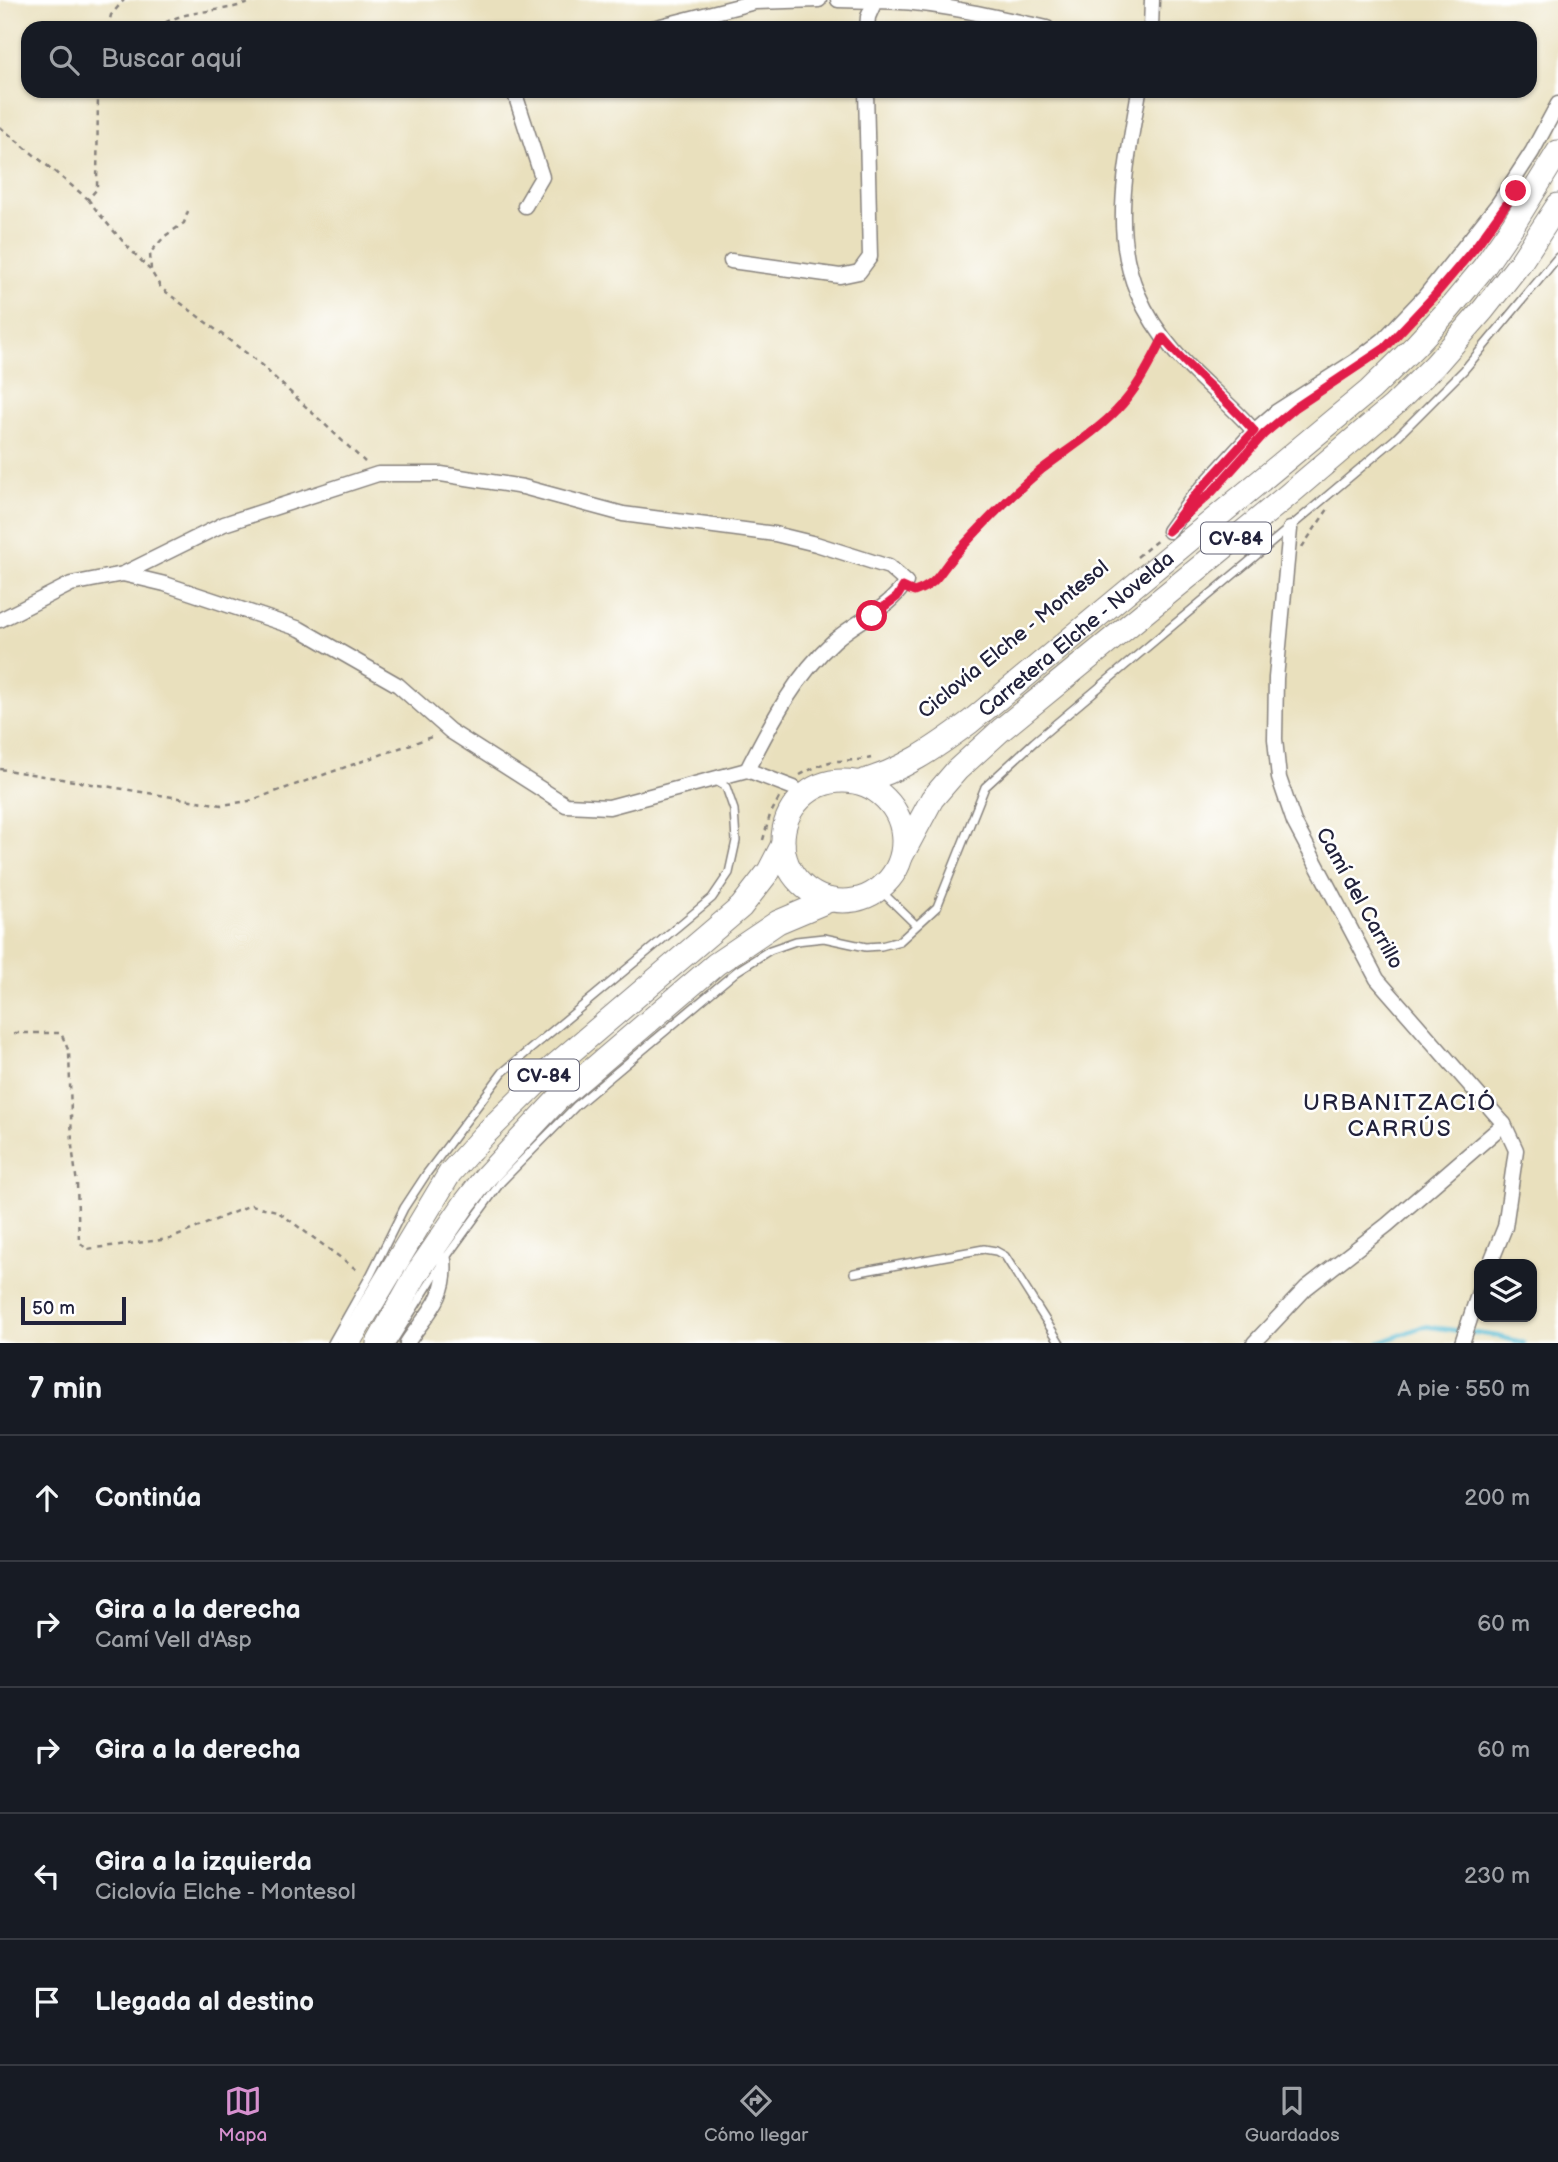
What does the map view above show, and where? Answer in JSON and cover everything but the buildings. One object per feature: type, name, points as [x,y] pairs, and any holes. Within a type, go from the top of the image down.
[{"type":"main road","name":"Carretera Elche - Novelda","points":[[860,782],[880,777],[911,762],[970,722],[1370,390],[1415,346],[1475,277],[1513,225],[1558,152]]},
{"type":"main road","name":"Carretera Elche - Novelda","points":[[902,855],[932,799],[957,770],[1351,443],[1435,365],[1520,263],[1558,205]]},
{"type":"main road","name":"CV-84","points":[[348,1343],[450,1173],[484,1135],[552,1068],[741,907],[769,871],[783,845],[795,791],[811,789],[831,781],[860,782]]},
{"type":"main road","points":[[860,782],[881,793],[898,814],[904,842],[902,855]]},
{"type":"main road","points":[[783,845],[789,867],[808,890],[830,900]]},
{"type":"main road","name":"CV-84","points":[[378,1343],[418,1273],[465,1203],[486,1176],[558,1099],[716,964],[778,922],[830,900],[851,901],[880,890],[894,875],[902,855]]},
{"type":"street","points":[[680,21],[755,2],[819,0]]},
{"type":"street","points":[[838,0],[902,1],[960,9],[1015,21]]},
{"type":"street","points":[[1151,21],[1152,0]]},
{"type":"street","points":[[868,21],[875,1]]},
{"type":"street","points":[[516,98],[542,177],[525,206]]},
{"type":"street","points":[[731,261],[840,276],[859,272],[870,257],[866,98]]},
{"type":"street","points":[[1138,98],[1126,166],[1122,221],[1130,277],[1143,308],[1163,338],[1254,431]]},
{"type":"street","points":[[1168,531],[1192,499],[1254,431],[1276,412],[1383,340],[1425,296],[1498,204],[1532,152],[1558,104]]},
{"type":"street","points":[[0,620],[71,584],[123,574],[224,524],[378,474],[440,474],[523,487],[623,514],[775,534],[889,567],[906,582],[897,597],[836,639],[805,672],[772,721],[747,771]]},
{"type":"street","name":"Camí del Carrillo","points":[[1290,529],[1276,678],[1275,740],[1279,778],[1294,822],[1377,979],[1504,1124]]},
{"type":"street","points":[[123,574],[164,584],[300,629],[398,685],[450,731],[566,805],[609,807],[747,771],[795,791]]},
{"type":"street","points":[[1254,1343],[1306,1288],[1387,1225],[1504,1124],[1516,1150],[1506,1227],[1492,1259]]},
{"type":"street","points":[[407,1343],[434,1308],[443,1289],[446,1275],[444,1260]]},
{"type":"street","points":[[1462,1343],[1474,1307]]},
{"type":"lane","points":[[392,1343],[444,1260],[501,1182],[576,1106],[737,971],[770,950],[796,941],[824,938],[866,947],[900,941],[937,907],[985,787],[1044,733],[1395,439],[1464,370],[1558,257]]},
{"type":"lane","points":[[332,1343],[404,1208],[426,1173],[503,1072],[712,898],[729,873],[736,841],[734,810],[726,787],[713,779]]},
{"type":"lane","points":[[880,890],[916,925]]},
{"type":"lane","points":[[854,1273],[984,1249],[996,1251],[1004,1256],[1060,1343]]},
{"type":"path","points":[[110,21],[111,15],[124,0]]},
{"type":"path","points":[[165,21],[256,0]]},
{"type":"path","points":[[88,199],[97,189],[99,98]]},
{"type":"path","points":[[0,127],[88,199],[150,271],[161,288],[258,362],[378,474]]},
{"type":"path","points":[[150,271],[150,253],[165,236],[184,223],[188,211]]},
{"type":"path","points":[[903,587],[914,592],[931,586],[952,558],[1007,502],[1041,471],[1085,439],[1118,410],[1143,377],[1163,338]]},
{"type":"path","points":[[1286,571],[1330,507]]},
{"type":"path","name":"Ciclovía Elche - Montesol","points":[[1131,563],[1168,531]]},
{"type":"path","points":[[0,769],[222,806],[249,801],[450,731]]},
{"type":"path","points":[[758,849],[770,815],[795,791],[800,775],[834,761],[858,761],[876,757]]},
{"type":"path","points":[[14,1033],[61,1033],[69,1052],[71,1133],[79,1241],[86,1249],[170,1239],[251,1205],[277,1210],[368,1279]]},
{"type":"path","points":[[359,1272],[365,1263]]},
{"type":"waterway","points":[[1379,1343],[1424,1326],[1497,1336],[1524,1343]]},
{"type":"district","name":"URBANITZACIÓ CARRÚS","points":[[1400,1115]]},
{"type":"route","points":[[872,616],[897,597],[903,587],[914,592],[931,586],[952,558],[1007,502],[1041,471],[1085,439],[1118,410],[1143,377],[1163,338],[1254,431],[1192,499],[1168,531],[1212,492],[1264,434],[1295,408],[1385,348],[1477,245],[1516,191]]}]
